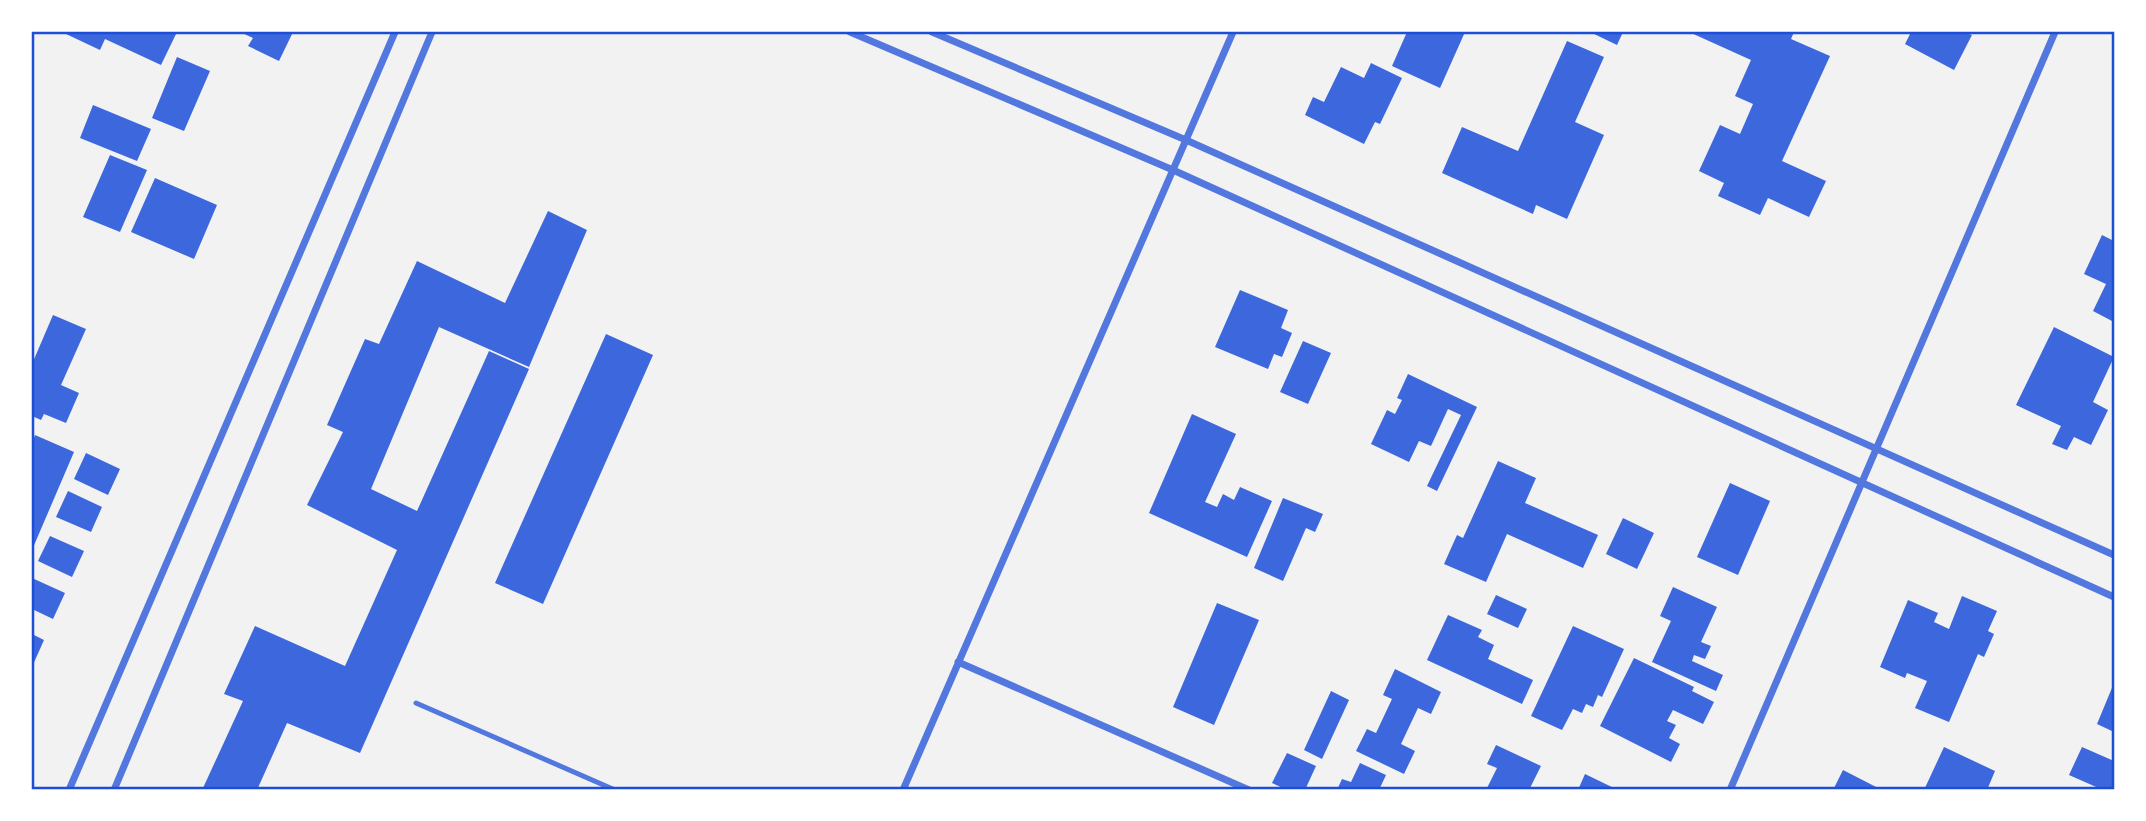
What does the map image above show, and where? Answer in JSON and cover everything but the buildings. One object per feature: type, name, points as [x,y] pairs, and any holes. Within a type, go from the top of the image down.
[{"type":"street","points":[[69,789],[396,32]]},
{"type":"street","points":[[114,789],[432,32]]},
{"type":"street","points":[[850,32],[1173,170],[2115,597]]},
{"type":"street","points":[[932,32],[1186,141],[2115,555]]},
{"type":"street","points":[[903,789],[1233,32]]},
{"type":"street","points":[[1730,789],[2054,32]]},
{"type":"street","points":[[958,662],[1249,789]]},
{"type":"lane","points":[[416,703],[615,789]]}]
